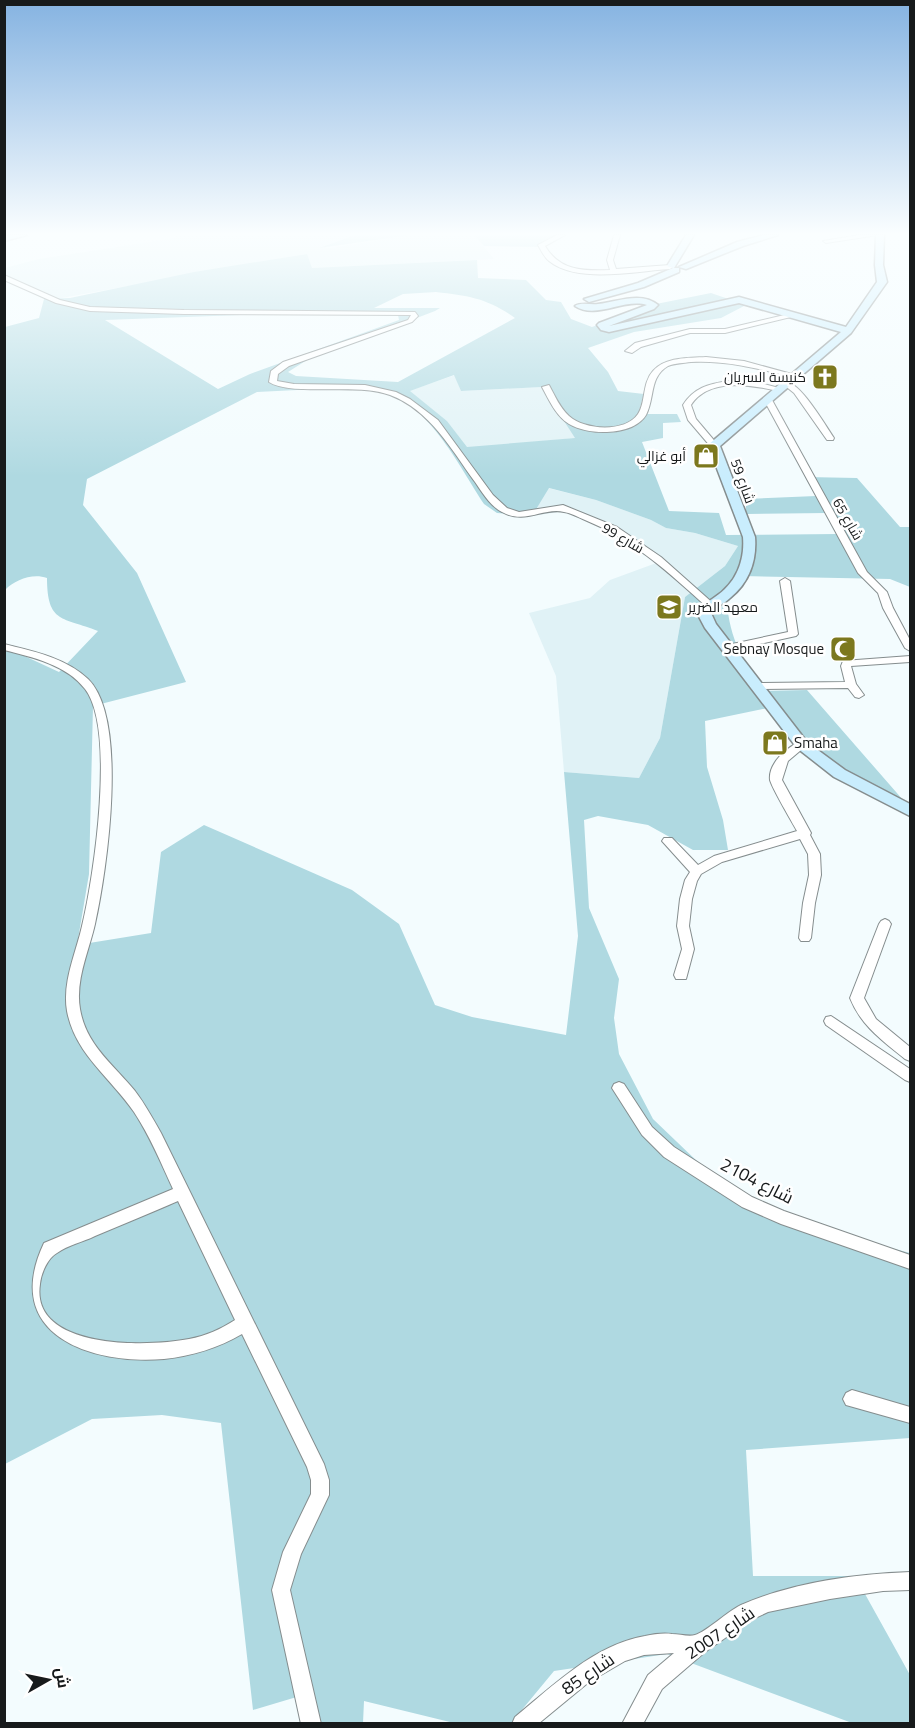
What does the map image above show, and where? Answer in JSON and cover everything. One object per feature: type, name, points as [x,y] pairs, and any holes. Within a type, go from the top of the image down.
[{"type":"street","name":"شارع 99","points":[[414,316],[410,321],[286,364],[274,373],[273,382],[291,385],[369,386],[401,395],[435,422],[490,497],[504,510],[518,515],[563,508],[614,530],[658,559],[710,605]]},
{"type":"street","points":[[629,316],[602,325],[609,329],[669,316]]},
{"type":"street","points":[[629,351],[638,345],[690,331],[725,331],[790,316]]},
{"type":"street","points":[[795,316],[848,331]]},
{"type":"street","name":"شارع 59","points":[[710,605],[726,595],[743,574],[751,549],[714,446],[848,331],[859,316]]},
{"type":"street","points":[[546,387],[570,423],[587,429],[608,430],[630,426],[640,418],[657,371],[671,363],[730,360],[759,364],[800,394],[830,438]]},
{"type":"street","points":[[714,446],[692,420],[687,405],[689,398],[703,389],[733,383],[787,383]]},
{"type":"street","name":"شارع 65","points":[[768,400],[863,573],[882,592],[910,648]]},
{"type":"street","points":[[727,648],[793,634],[785,580]]},
{"type":"street","points":[[710,605],[704,610],[706,618],[802,745],[824,764],[910,811]]},
{"type":"street","points":[[4,647],[31,654],[71,671],[93,691],[99,706],[107,785],[91,912],[76,968],[73,1007],[80,1035],[87,1048],[139,1108],[165,1154],[315,1464],[320,1480],[320,1495],[292,1552],[281,1590],[311,1724]]},
{"type":"street","points":[[859,695],[851,685],[847,663],[910,658]]},
{"type":"street","points":[[758,686],[851,685]]},
{"type":"street","points":[[802,745],[781,761],[776,780],[805,832],[816,864],[805,938]]},
{"type":"street","points":[[681,975],[688,949],[683,926],[686,899],[691,880],[697,871],[718,859],[805,832]]},
{"type":"street","points":[[668,841],[697,871]]},
{"type":"street","points":[[885,924],[857,998],[861,1010],[868,1018],[910,1054]]},
{"type":"street","points":[[831,1021],[910,1076]]},
{"type":"street","name":"شارع 2104","points":[[619,1088],[647,1131],[669,1152],[747,1202],[781,1217],[910,1262]]},
{"type":"street","points":[[182,1191],[50,1248],[38,1262],[32,1275],[30,1290],[35,1313],[55,1331],[78,1342],[130,1350],[177,1350],[205,1344],[246,1323]]},
{"type":"street","points":[[852,1399],[910,1415]]},
{"type":"street","name":"شارع 2007","points":[[632,1724],[655,1682],[699,1645],[744,1613],[768,1603],[851,1587],[910,1581]]},
{"type":"street","name":"شارع 85","points":[[522,1724],[585,1672],[608,1657],[635,1647],[659,1643],[679,1642],[699,1645]]},
{"type":"shaded area","points":[[40,316],[224,316],[105,320],[218,389],[250,374],[399,320],[398,316],[423,316],[307,360],[288,372],[296,376],[398,382],[515,318],[512,316],[569,316],[571,319],[592,327],[624,316],[726,316],[634,332],[588,348],[608,372],[618,391],[644,394],[638,414],[677,414],[681,422],[663,423],[663,438],[642,442],[669,511],[719,513],[726,535],[837,534],[826,513],[746,514],[746,499],[816,496],[806,477],[857,478],[900,527],[910,527],[910,587],[890,579],[743,576],[727,592],[727,606],[736,643],[760,691],[807,690],[910,808],[801,748],[773,707],[705,721],[707,767],[723,820],[728,850],[693,850],[648,825],[598,816],[584,820],[589,908],[619,979],[614,1018],[619,1054],[653,1119],[748,1210],[910,1253],[910,1438],[746,1450],[753,1576],[855,1576],[910,1675],[910,1723],[852,1723],[667,1654],[554,1671],[511,1723],[454,1723],[364,1701],[363,1723],[316,1723],[310,1693],[253,1710],[221,1423],[162,1415],[92,1419],[5,1464],[5,647],[59,672],[98,631],[59,617],[50,604],[47,578],[36,576],[24,578],[5,590],[5,327],[39,318]],"holes":[[[454,375],[461,391],[542,387],[575,438],[467,447],[447,421],[410,391]],[[317,389],[377,390],[395,396],[411,406],[440,436],[484,504],[497,513],[532,516],[549,488],[596,500],[651,520],[666,528],[695,533],[738,546],[725,566],[685,597],[660,738],[639,778],[564,772],[578,936],[566,1035],[472,1017],[435,1005],[399,924],[352,890],[204,825],[161,852],[151,933],[77,945],[89,874],[93,706],[186,682],[137,573],[83,505],[87,479],[257,392]]]},
{"type":"shaded area","points":[[455,375],[461,391],[542,387],[576,438],[467,448],[447,421],[409,391]]},
{"type":"shaded area","points":[[548,488],[596,500],[651,520],[666,528],[695,533],[738,546],[725,566],[685,597],[660,738],[639,778],[564,772],[556,676],[529,613],[590,598],[610,580],[659,562],[616,534],[565,511],[532,516]]},
{"type":"place","name":"كنيسة السريان","points":[[825,377]]},
{"type":"place","name":"أبو غزالي","points":[[706,456]]},
{"type":"place","name":"معهد الضرير","points":[[669,607]]},
{"type":"place","name":"Sebnay Mosque","points":[[843,649]]},
{"type":"place","name":"Smaha","points":[[775,743]]}]
